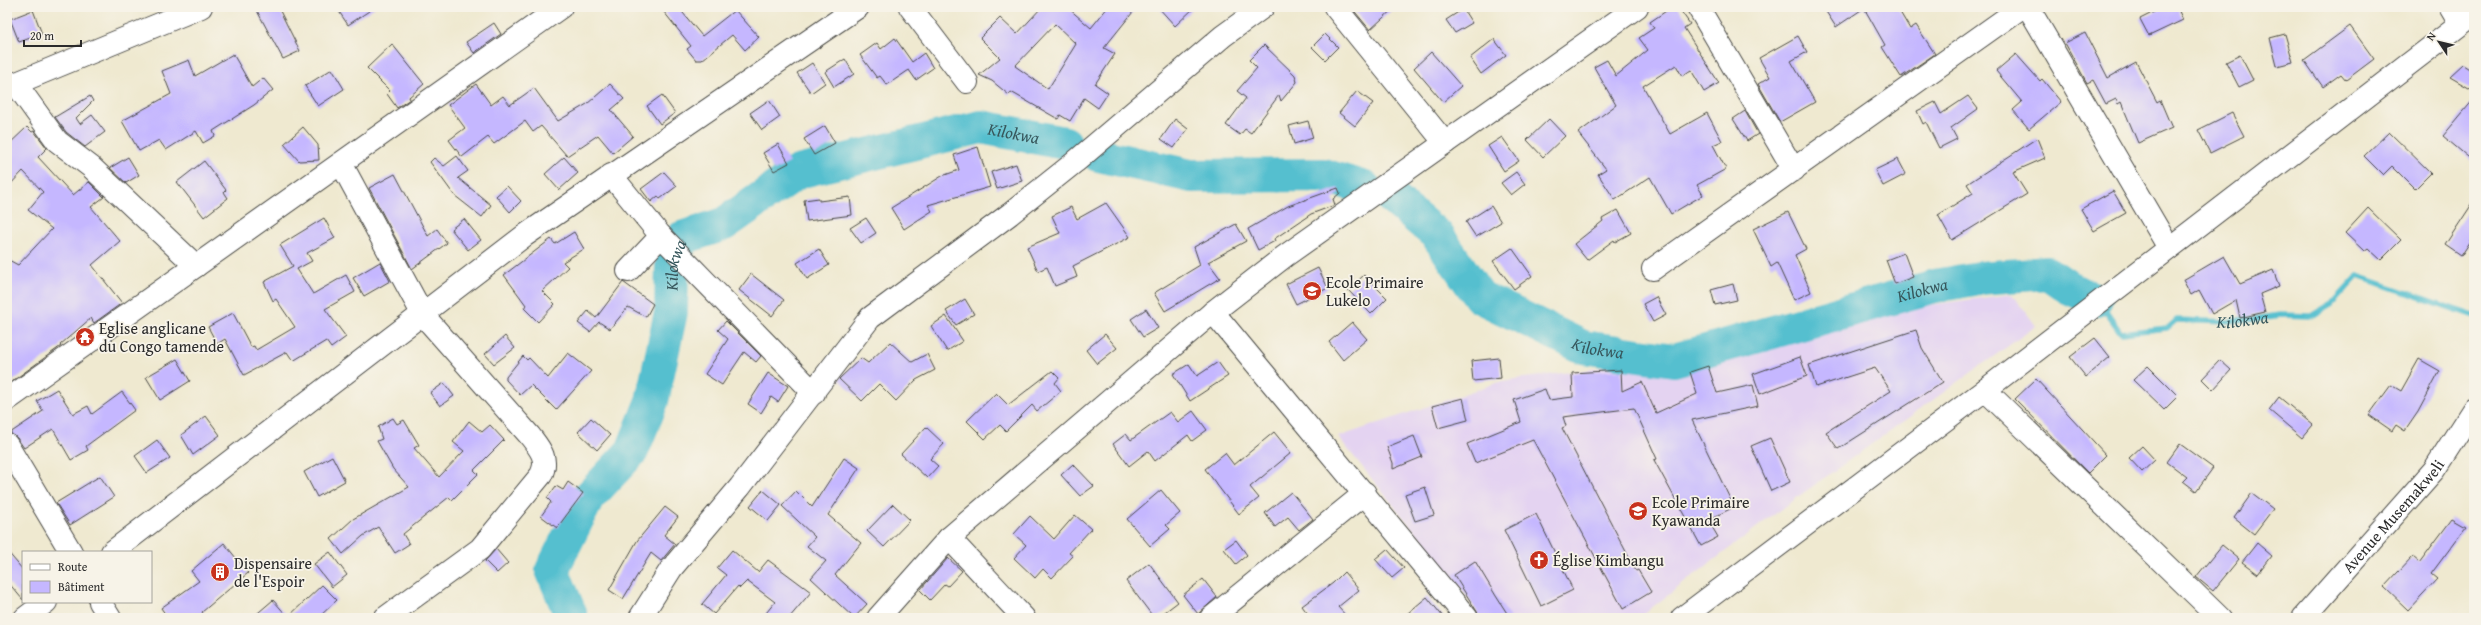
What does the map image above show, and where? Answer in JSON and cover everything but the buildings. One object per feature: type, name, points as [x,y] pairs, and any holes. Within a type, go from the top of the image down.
[{"type":"street","points":[[196,266],[91,167],[57,141],[11,85],[201,7]]},
{"type":"street","points":[[7,400],[342,164],[561,7]]},
{"type":"street","points":[[113,551],[423,315],[524,236],[858,7]]},
{"type":"street","points":[[910,7],[967,82]]},
{"type":"street","points":[[640,618],[671,569],[740,487],[814,393],[870,318],[1010,214],[1075,162],[1223,36],[1263,7]]},
{"type":"street","points":[[1335,7],[1445,143]]},
{"type":"street","points":[[878,618],[949,538],[1213,312],[1285,256],[1637,7]]},
{"type":"street","points":[[1698,7],[1794,170]]},
{"type":"street","points":[[1654,269],[2022,7]]},
{"type":"street","points":[[2028,7],[2169,248]]},
{"type":"street","points":[[1682,618],[2083,316],[2461,15]]},
{"type":"street","points":[[342,164],[423,315],[530,436],[542,453],[545,467],[541,475],[480,549],[384,618]]},
{"type":"street","points":[[611,175],[664,239],[814,393]]},
{"type":"street","points":[[628,270],[664,239]]},
{"type":"street","points":[[1213,312],[1365,493],[1467,618]]},
{"type":"street","points":[[1986,390],[2220,618]]},
{"type":"street","name":"Avenue Musemakweli","points":[[2303,618],[2434,470],[2474,408]]},
{"type":"street","points":[[7,445],[70,551]]},
{"type":"street","points":[[1211,618],[1365,493]]},
{"type":"street","points":[[949,538],[1024,618]]},
{"type":"street","points":[[24,618],[45,603]]},
{"type":"street","points":[[101,603],[110,618]]},
{"type":"shaded area","points":[[2013,294],[2036,326],[1781,509],[1638,618],[1485,618],[1338,437],[1502,381],[1623,365],[1683,365],[1811,328],[1921,306]]},
{"type":"waterway","name":"Kilokwa","points":[[568,618],[570,613],[552,570],[588,498],[632,451],[652,401],[671,312],[672,263],[682,238],[724,224],[798,172],[981,127],[1065,143]]},
{"type":"waterway","name":"Kilokwa","points":[[1098,155],[1191,176],[1323,175],[1365,188]]},
{"type":"waterway","name":"Kilokwa","points":[[1390,196],[1437,235],[1480,297],[1583,347],[1674,360],[1935,286],[1979,278],[2048,273],[2068,287],[2096,300]]},
{"type":"waterway","name":"Kilokwa","points":[[2102,306],[2121,333],[2167,328],[2176,320],[2229,322],[2281,315],[2311,316],[2334,302],[2358,276],[2474,316]]},
{"type":"place","name":"Ecole Primaire Lukelo","points":[[1312,291]]},
{"type":"place","name":"Eglise anglicane du Congo tamende","points":[[85,337]]},
{"type":"place","name":"Ecole Primaire Kyawanda","points":[[1638,511]]},
{"type":"place","name":"Église Kimbangu","points":[[1539,560]]},
{"type":"place","name":"Dispensaire de l'Espoir","points":[[220,572]]}]
